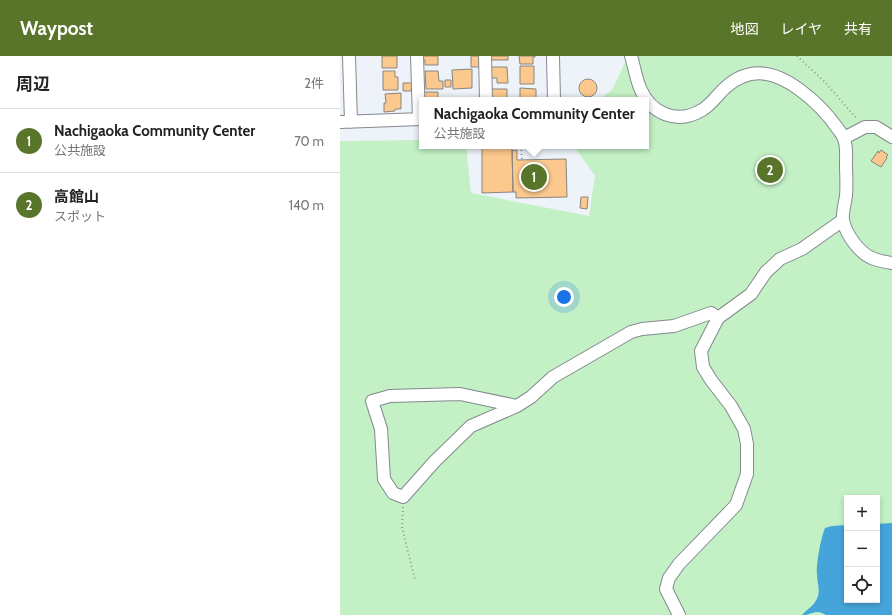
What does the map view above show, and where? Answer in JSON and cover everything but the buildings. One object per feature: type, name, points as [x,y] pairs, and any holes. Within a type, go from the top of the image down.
[{"type":"street","points":[[349,56],[345,122],[419,119]]},
{"type":"street","points":[[417,56],[419,98]]},
{"type":"street","points":[[485,56],[486,97]]},
{"type":"street","points":[[553,56],[554,97]]},
{"type":"street","points":[[631,56],[640,88],[645,97]]},
{"type":"street","points":[[649,102],[657,110],[668,116],[679,118],[702,110],[735,80],[750,74],[764,72],[775,75],[792,84],[810,97],[826,113],[844,138],[846,187],[843,220],[852,242],[861,251],[874,259],[892,263]]},
{"type":"street","points":[[844,138],[865,127],[876,127],[892,137]]},
{"type":"street","points":[[679,615],[666,589],[669,578],[679,564],[736,505],[747,474],[747,444],[744,429],[731,406],[703,367],[701,351],[718,318],[751,294],[766,272],[780,259],[802,249],[843,220]]},
{"type":"street","points":[[517,406],[460,394],[390,396],[372,401],[381,429],[384,479],[393,493],[403,497],[435,460],[471,426],[517,406],[531,397],[553,377],[631,332],[642,329],[674,326],[711,313],[718,318]]},
{"type":"path","points":[[797,56],[825,82],[865,127]]},
{"type":"path","points":[[522,149],[522,160]]},
{"type":"path","points":[[403,497],[402,527],[414,580]]},
{"type":"green space","points":[[628,56],[892,56],[892,615],[340,615],[340,141],[419,140],[419,149],[466,149],[471,193],[589,216],[595,176],[576,149],[649,149],[649,97],[602,97],[612,90]]},
{"type":"water","points":[[892,523],[892,615],[826,615],[817,612],[802,615],[814,604],[817,599],[819,588],[817,564],[820,544],[825,528],[832,526],[844,525],[844,603],[880,603],[880,524]]},
{"type":"place","name":"高館山","points":[[770,170]]},
{"type":"place","name":"Nachigaoka Community Center","points":[[534,177]]}]
